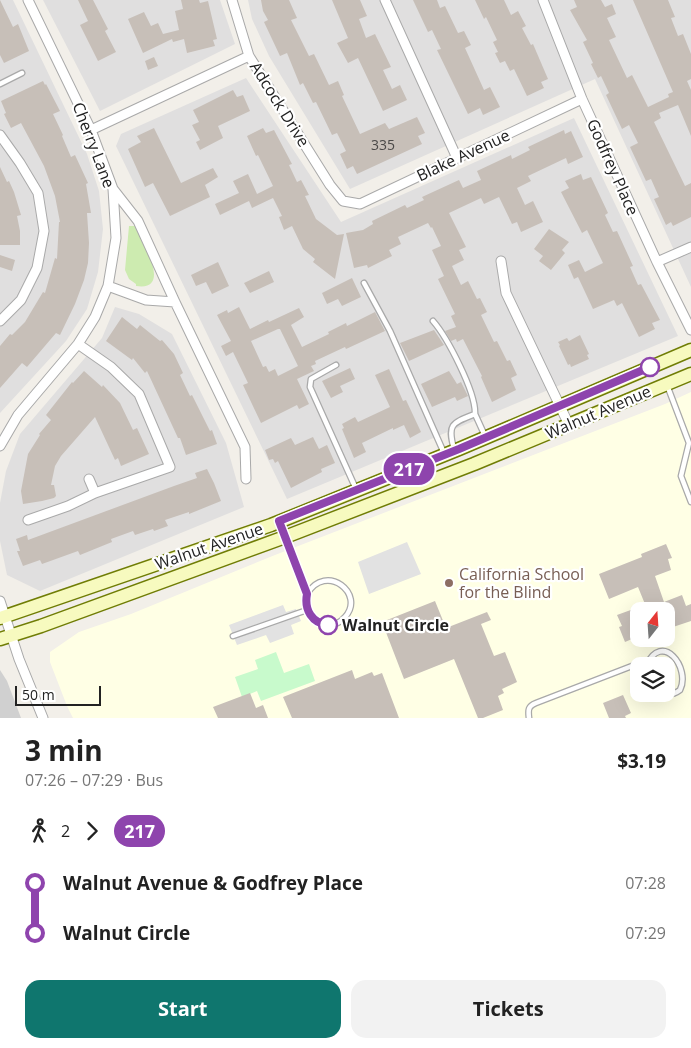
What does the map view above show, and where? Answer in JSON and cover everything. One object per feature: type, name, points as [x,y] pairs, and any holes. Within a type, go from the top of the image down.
[{"type":"main road","name":"Walnut Avenue","points":[[2,617],[279,521],[485,438],[691,350]]},
{"type":"main road","name":"Walnut Avenue","points":[[6,637],[42,626],[285,537],[474,464],[691,374]]},
{"type":"street","name":"Cherry Lane","points":[[0,446],[18,415],[78,344],[95,317],[108,286],[116,238],[113,189],[91,130],[28,0]]},
{"type":"street","name":"Adcock Drive","points":[[232,0],[249,56],[330,184],[343,201]]},
{"type":"street","points":[[386,0],[457,158]]},
{"type":"street","name":"Godfrey Place","points":[[543,0],[582,99],[656,262],[691,330]]},
{"type":"street","points":[[91,130],[249,56]]},
{"type":"street","name":"Blake Avenue","points":[[343,201],[360,204],[582,99]]},
{"type":"street","points":[[0,135],[20,162],[38,193],[44,232],[37,268],[21,300],[0,321]]},
{"type":"street","points":[[113,189],[138,221],[245,447],[246,479]]},
{"type":"street","points":[[656,262],[691,247]]},
{"type":"street","points":[[501,261],[506,294],[569,425]]},
{"type":"street","points":[[108,286],[146,300],[175,302]]},
{"type":"street","points":[[28,520],[68,506],[95,493],[170,467],[139,394],[111,367],[78,344]]},
{"type":"street","points":[[89,479],[95,493]]},
{"type":"street","points":[[0,601],[6,637],[43,718]]},
{"type":"lane","points":[[0,84],[22,73]]},
{"type":"lane","points":[[364,283],[450,452]]},
{"type":"lane","points":[[433,321],[444,335],[467,383],[475,414],[485,438]]},
{"type":"lane","points":[[336,365],[311,379],[310,387],[357,490]]},
{"type":"lane","points":[[666,384],[690,443],[680,476],[691,502]]},
{"type":"lane","points":[[450,452],[452,426],[456,421],[475,414]]},
{"type":"lane","points":[[279,521],[307,594],[307,610],[316,621],[330,625],[344,619],[351,606],[348,592],[344,586],[331,580],[317,583],[307,594]]},
{"type":"lane","points":[[233,636],[307,610]]},
{"type":"lane","points":[[653,657],[664,651],[678,654]]},
{"type":"lane","points":[[529,718],[528,710],[530,706],[630,667]]},
{"type":"lane","points":[[675,693],[687,681]]},
{"type":"shaded area","points":[[0,0],[13,0],[87,154],[99,191],[103,229],[98,272],[87,309],[66,341],[0,413]]},
{"type":"shaded area","points":[[43,0],[220,0],[235,44],[100,111]]},
{"type":"shaded area","points":[[248,0],[691,0],[691,287],[595,79],[350,189],[269,56],[252,19]]},
{"type":"shaded area","points":[[246,78],[341,222],[574,118],[678,336],[287,499],[116,146],[121,134]]},
{"type":"shaded area","points":[[115,307],[139,314],[172,334],[226,443],[244,507],[40,591],[7,575],[0,541],[0,503],[6,471],[20,434],[102,338]]},
{"type":"shaded area","name":"California School for the Blind","points":[[691,392],[691,718],[73,718],[50,662],[50,652],[79,632],[131,614],[275,555],[665,404]]},
{"type":"shaded area","points":[[407,542],[421,574],[369,594],[358,562]]},
{"type":"shaded area","points":[[283,605],[286,612],[296,609],[301,621],[291,625],[294,634],[270,643],[266,635],[237,645],[229,625]]},
{"type":"shaded area","points":[[0,670],[7,681],[21,718],[0,718]]},
{"type":"green space","points":[[129,226],[135,226],[152,263],[153,281],[147,286],[136,286],[129,279],[125,270]]},
{"type":"green space","points":[[276,652],[284,673],[309,664],[315,681],[261,701],[257,691],[242,697],[235,677],[258,669],[255,660]]},
{"type":"building","points":[[0,0],[13,27],[18,24],[29,51],[4,63],[0,55]]},
{"type":"building","points":[[78,0],[93,0],[108,29],[105,31],[116,52],[98,61],[80,25],[88,21]]},
{"type":"building","points":[[181,0],[199,0],[200,3],[208,1],[217,39],[213,40],[215,46],[187,53],[184,39],[173,42],[172,39],[143,53],[128,19],[144,12],[151,26],[158,23],[163,34],[179,30],[175,11],[183,9]]},
{"type":"building","points":[[261,0],[289,0],[297,18],[291,20],[309,56],[314,54],[329,85],[338,81],[344,95],[342,96],[360,134],[385,123],[389,129],[417,117],[425,133],[418,136],[422,144],[357,174],[353,166],[347,169],[340,154],[346,151],[337,133],[332,135],[316,102],[313,103],[303,83],[300,85],[287,53],[280,56],[264,22],[268,20],[263,11]]},
{"type":"building","points":[[332,0],[360,0],[367,16],[359,19],[366,38],[375,34],[391,67],[383,70],[392,89],[400,85],[407,100],[383,111],[358,58],[348,63],[337,43],[348,38]]},
{"type":"building","points":[[413,0],[437,0],[440,8],[445,6],[458,33],[464,31],[471,45],[465,48],[484,90],[490,87],[500,107],[483,115],[480,108],[468,114],[437,50],[441,49],[432,30],[428,32]]},
{"type":"building","points":[[475,0],[504,0],[511,15],[518,11],[526,26],[522,28],[531,45],[533,44],[548,79],[541,82],[544,88],[527,96],[514,69],[510,71],[505,61],[500,63],[495,53],[498,52],[493,42],[497,40]]},
{"type":"building","points":[[574,0],[601,0],[605,7],[612,4],[616,14],[607,18],[616,37],[609,40],[627,78],[632,75],[648,107],[669,97],[668,94],[673,92],[633,0],[668,0],[675,17],[671,18],[678,36],[683,34],[691,54],[691,79],[687,81],[691,90],[691,136],[678,105],[659,113],[661,118],[654,122],[685,186],[691,183],[691,217],[673,226],[671,222],[666,225],[654,199],[659,197],[651,179],[646,181],[630,147],[638,143],[629,125],[622,129],[606,95],[609,93],[601,76],[598,78],[591,64],[593,63],[583,42],[587,40],[570,10],[577,7]]},
{"type":"building","points":[[154,57],[158,66],[148,70],[145,61]]},
{"type":"building","points":[[43,81],[60,111],[53,114],[71,157],[75,155],[88,183],[86,184],[91,213],[87,213],[88,263],[75,304],[60,335],[56,333],[27,367],[22,363],[0,388],[0,346],[10,334],[12,335],[25,322],[43,292],[45,293],[55,258],[57,259],[60,222],[55,196],[44,166],[21,123],[11,128],[4,114],[6,113],[1,101]]},
{"type":"building","points":[[233,90],[237,97],[243,95],[250,111],[218,126],[223,138],[200,150],[196,142],[200,140],[192,125],[199,122],[193,110]]},
{"type":"building","points":[[154,128],[181,183],[213,168],[218,177],[205,185],[210,197],[170,216],[153,183],[145,187],[128,149],[141,142],[137,136]]},
{"type":"building","points":[[263,128],[266,133],[274,130],[292,164],[289,165],[297,182],[301,180],[309,195],[305,196],[316,219],[337,235],[344,234],[335,279],[313,262],[315,259],[303,249],[292,226],[284,230],[279,217],[282,216],[273,198],[252,208],[249,201],[220,215],[215,204],[239,193],[233,181],[248,174],[257,194],[273,186],[247,136]]},
{"type":"building","points":[[564,130],[565,134],[571,131],[583,157],[568,164],[566,158],[528,176],[531,181],[517,188],[525,205],[533,201],[543,222],[521,232],[517,222],[512,224],[499,197],[484,204],[481,198],[449,213],[466,247],[459,250],[464,260],[452,266],[461,285],[468,281],[477,299],[480,298],[487,312],[481,315],[494,342],[497,341],[507,361],[510,360],[517,375],[511,378],[516,390],[492,402],[482,376],[463,339],[457,342],[456,339],[451,341],[445,331],[456,327],[451,316],[455,314],[438,279],[444,276],[432,250],[441,246],[432,227],[428,223],[398,237],[401,244],[389,250],[392,256],[368,268],[367,265],[354,268],[346,233],[363,230],[373,224],[372,221],[405,205],[407,208],[424,200],[422,197],[459,180],[463,188],[481,180],[477,171],[511,155],[512,159],[530,150],[528,147]]},
{"type":"building","points":[[0,167],[14,192],[21,215],[17,216],[20,245],[0,245]]},
{"type":"building","points":[[581,174],[583,180],[591,177],[608,213],[605,215],[613,232],[617,231],[633,266],[630,267],[638,285],[641,284],[660,320],[652,323],[655,329],[639,337],[622,303],[617,306],[614,300],[593,309],[578,277],[574,279],[568,265],[579,260],[585,272],[603,263],[587,230],[582,233],[561,192],[569,188],[565,181]]},
{"type":"building","points":[[549,229],[569,242],[562,250],[565,253],[551,270],[539,261],[543,256],[534,249]]},
{"type":"building","points":[[0,255],[15,260],[12,271],[0,267]]},
{"type":"building","points":[[218,262],[229,286],[212,294],[206,282],[196,286],[191,275]]},
{"type":"building","points":[[269,271],[274,282],[250,293],[244,283]]},
{"type":"building","points":[[352,278],[361,297],[342,306],[338,299],[327,304],[322,293]]},
{"type":"building","points":[[239,307],[250,329],[299,308],[304,317],[291,325],[302,347],[329,334],[328,332],[346,323],[347,326],[375,312],[385,331],[315,361],[316,364],[311,366],[314,371],[297,379],[309,404],[299,409],[297,405],[261,423],[243,385],[248,383],[233,352],[226,356],[221,346],[231,341],[217,315],[227,310],[228,313]],"holes":[[[280,329],[298,366],[278,376],[275,369],[269,372],[266,366],[263,367],[251,341]]]},
{"type":"building","points":[[122,317],[137,329],[140,325],[160,341],[162,340],[174,354],[183,373],[180,375],[190,396],[192,395],[210,431],[212,430],[217,444],[186,455],[180,438],[178,438],[147,371],[145,373],[133,358],[132,360],[106,341]]},
{"type":"building","points":[[434,330],[444,345],[409,361],[400,343]]},
{"type":"building","points":[[580,335],[589,354],[587,355],[589,359],[571,367],[570,364],[568,365],[558,342],[567,338],[569,341]]},
{"type":"building","points":[[350,368],[355,379],[340,386],[343,392],[331,398],[322,381]]},
{"type":"building","points":[[389,369],[403,401],[406,400],[421,432],[410,438],[404,425],[393,430],[393,428],[362,443],[366,452],[354,458],[342,429],[344,428],[342,424],[355,417],[358,422],[390,407],[375,375]]},
{"type":"building","points":[[84,371],[102,387],[103,385],[120,403],[133,430],[137,428],[149,454],[121,466],[118,458],[115,460],[95,417],[61,456],[55,466],[51,485],[54,485],[56,496],[42,501],[23,504],[21,491],[28,454],[39,434],[51,420],[46,415],[72,382]]},
{"type":"building","points":[[449,371],[457,384],[461,382],[468,396],[457,401],[455,397],[432,407],[421,384]]},
{"type":"building","points":[[313,437],[319,449],[327,445],[335,463],[321,469],[322,472],[291,488],[278,461],[275,463],[273,459],[269,460],[265,450],[291,438],[295,445]]},
{"type":"building","points":[[207,469],[221,501],[189,514],[189,512],[165,520],[168,526],[154,531],[153,529],[135,535],[133,531],[111,539],[112,542],[80,555],[78,551],[42,564],[40,560],[23,566],[17,551],[20,551],[16,539],[27,535],[28,540],[197,478],[195,473]]},
{"type":"building","points":[[666,544],[672,558],[668,559],[671,570],[655,576],[664,602],[644,602],[638,587],[609,599],[599,574],[642,557],[641,554]]},
{"type":"building","points":[[682,595],[686,606],[691,604],[691,621],[675,626],[675,602],[664,602]]},
{"type":"building","points":[[435,601],[446,628],[487,612],[491,620],[481,624],[494,656],[505,652],[517,682],[502,689],[504,693],[498,696],[503,710],[483,718],[478,718],[454,659],[404,679],[382,622]]},
{"type":"building","points":[[630,610],[630,640],[625,642],[619,627],[622,626],[617,615]]},
{"type":"building","points":[[352,670],[355,679],[372,672],[374,676],[382,673],[399,718],[292,718],[283,697]]},
{"type":"building","points":[[250,693],[256,708],[263,705],[268,718],[218,718],[213,707]]},
{"type":"building","points":[[623,695],[631,713],[625,716],[626,718],[609,718],[603,703]]},
{"type":"bus line","name":"217","points":[[328,625],[316,621],[307,610],[307,594],[279,521],[459,449],[650,367]]},
{"type":"place","name":"California School for the Blind","points":[[449,583]]},
{"type":"place","name":"Walnut Circle","points":[[328,625]]}]
